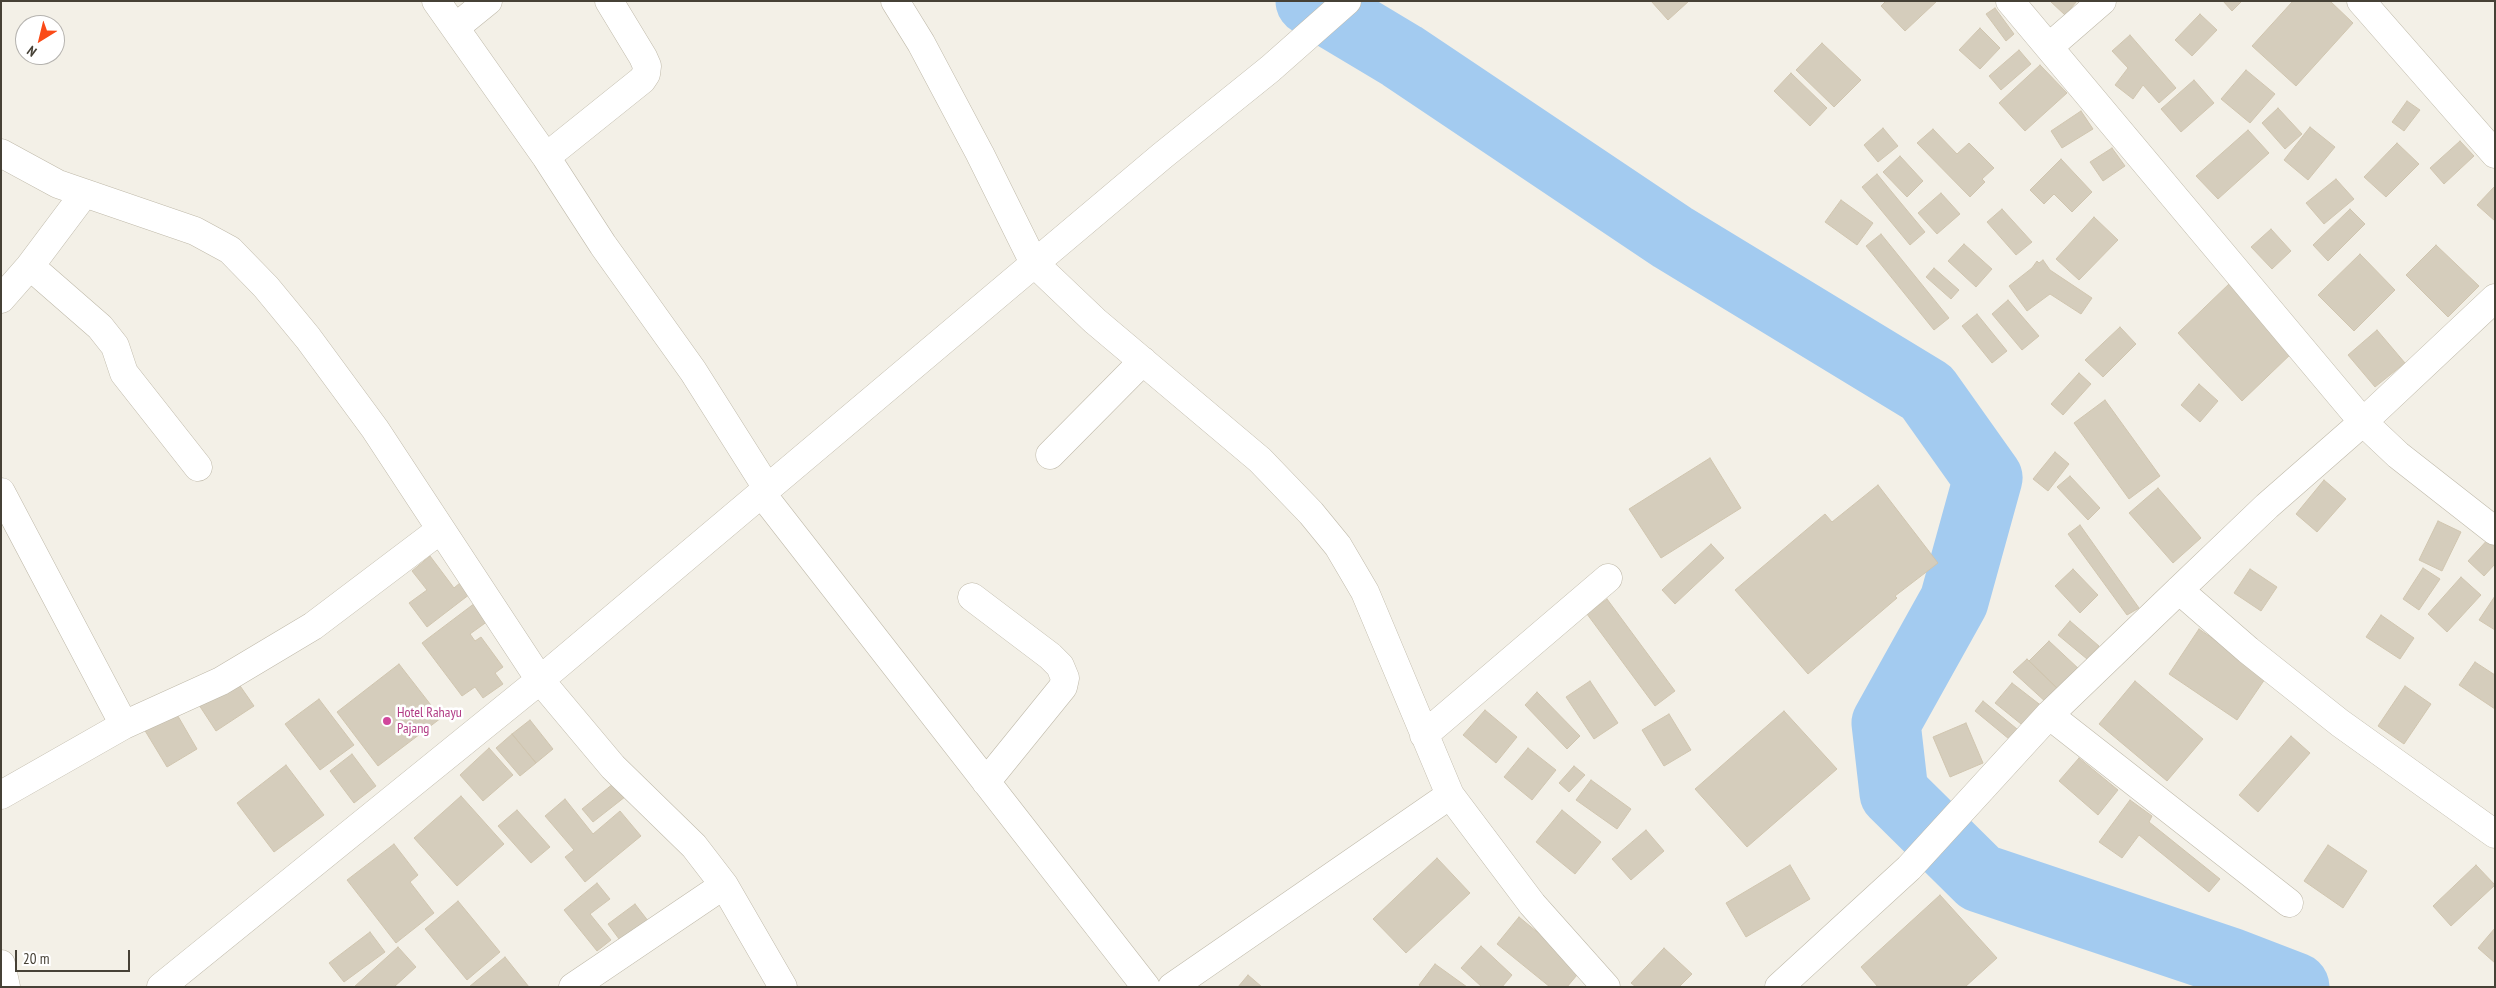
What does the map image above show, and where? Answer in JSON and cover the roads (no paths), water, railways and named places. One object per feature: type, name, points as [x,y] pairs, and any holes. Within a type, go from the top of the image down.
[{"type":"street","points":[[436,1],[546,158],[603,245],[693,371],[765,491],[986,782],[1146,987]]},
{"type":"street","points":[[456,27],[488,1]]},
{"type":"street","points":[[546,158],[642,80],[646,74],[647,66],[643,57],[609,1]]},
{"type":"street","points":[[895,1],[921,43],[976,146],[1034,263],[1095,321],[1260,460],[1311,513],[1338,546],[1365,592],[1450,795],[1532,904],[1606,987]]},
{"type":"street","points":[[161,987],[540,680],[1034,263],[1289,53],[1347,1]]},
{"type":"street","points":[[2010,1],[2363,422],[2398,455],[2495,531]]},
{"type":"street","points":[[2050,47],[2102,1]]},
{"type":"street","points":[[2361,1],[2495,154]]},
{"type":"street","points":[[1,153],[44,178],[84,194],[195,231],[230,250],[266,286],[308,338],[375,429],[540,680],[613,767],[694,846],[724,885],[783,987]]},
{"type":"street","points":[[1,299],[30,266],[84,194]]},
{"type":"street","points":[[30,266],[100,327],[115,346],[124,373],[198,467]]},
{"type":"street","points":[[1779,987],[1909,868],[2049,715],[2267,506],[2363,422],[2495,298]]},
{"type":"street","points":[[1050,455],[1143,361]]},
{"type":"street","points":[[1,492],[124,725]]},
{"type":"street","points":[[1,795],[124,725],[221,681],[313,626],[440,530]]},
{"type":"street","points":[[1424,735],[1608,578]]},
{"type":"street","points":[[2179,590],[2248,650],[2340,722],[2495,834]]},
{"type":"street","points":[[972,597],[1050,656],[1060,666],[1065,678],[1062,687],[986,782]]},
{"type":"street","points":[[2049,715],[2289,903]]},
{"type":"street","points":[[1172,987],[1450,795]]},
{"type":"street","points":[[573,987],[724,885]]},
{"type":"street","points":[[1,964],[6,987]]},
{"type":"waterway","points":[[1310,1],[1402,56],[1672,237],[1927,392],[1988,478],[1954,601],[1886,723],[1894,793],[1980,878],[2230,962],[2295,987]]},
{"type":"place","name":"Hotel Rahayu Pajang","points":[[387,721]]}]
